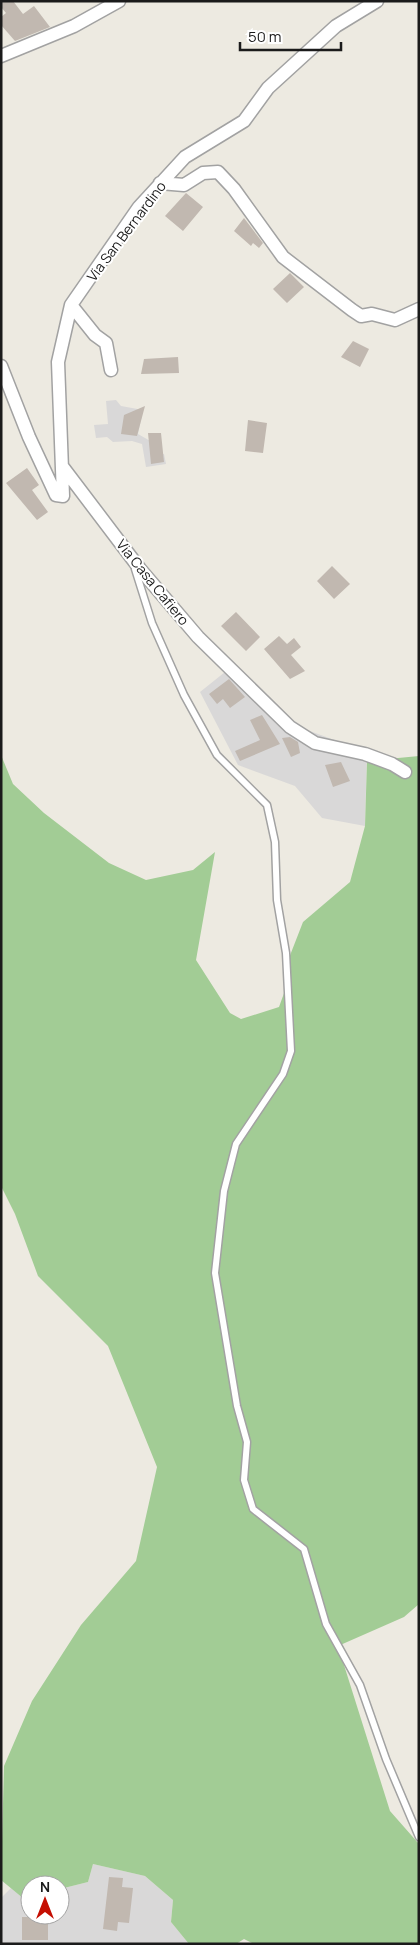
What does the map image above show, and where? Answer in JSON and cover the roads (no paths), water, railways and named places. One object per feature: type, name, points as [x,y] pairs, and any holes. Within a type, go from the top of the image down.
[{"type":"street","points":[[1,56],[74,26],[119,1]]},
{"type":"street","name":"Via San Bernardino","points":[[62,466],[58,362],[71,305],[139,208],[185,157],[244,121],[268,88],[336,26],[377,1]]},
{"type":"street","points":[[160,183],[184,185],[203,172],[218,172],[234,189],[283,257],[352,310],[361,316],[372,314],[395,320],[419,309]]},
{"type":"street","points":[[71,305],[95,335],[106,343],[110,370]]},
{"type":"street","points":[[3,372],[56,495],[63,496],[62,466]]},
{"type":"street","name":"Via Casa Cafiero","points":[[62,466],[132,558],[198,637],[290,727],[315,743],[365,754],[392,764],[405,772]]},
{"type":"lane","points":[[132,558],[152,624],[184,695],[217,755],[267,805],[275,842],[277,900],[286,953],[290,1050],[283,1074],[236,1144],[224,1192],[215,1273],[237,1406],[247,1442],[244,1480],[253,1509],[304,1549],[326,1624],[360,1685],[386,1758],[419,1837]]}]
